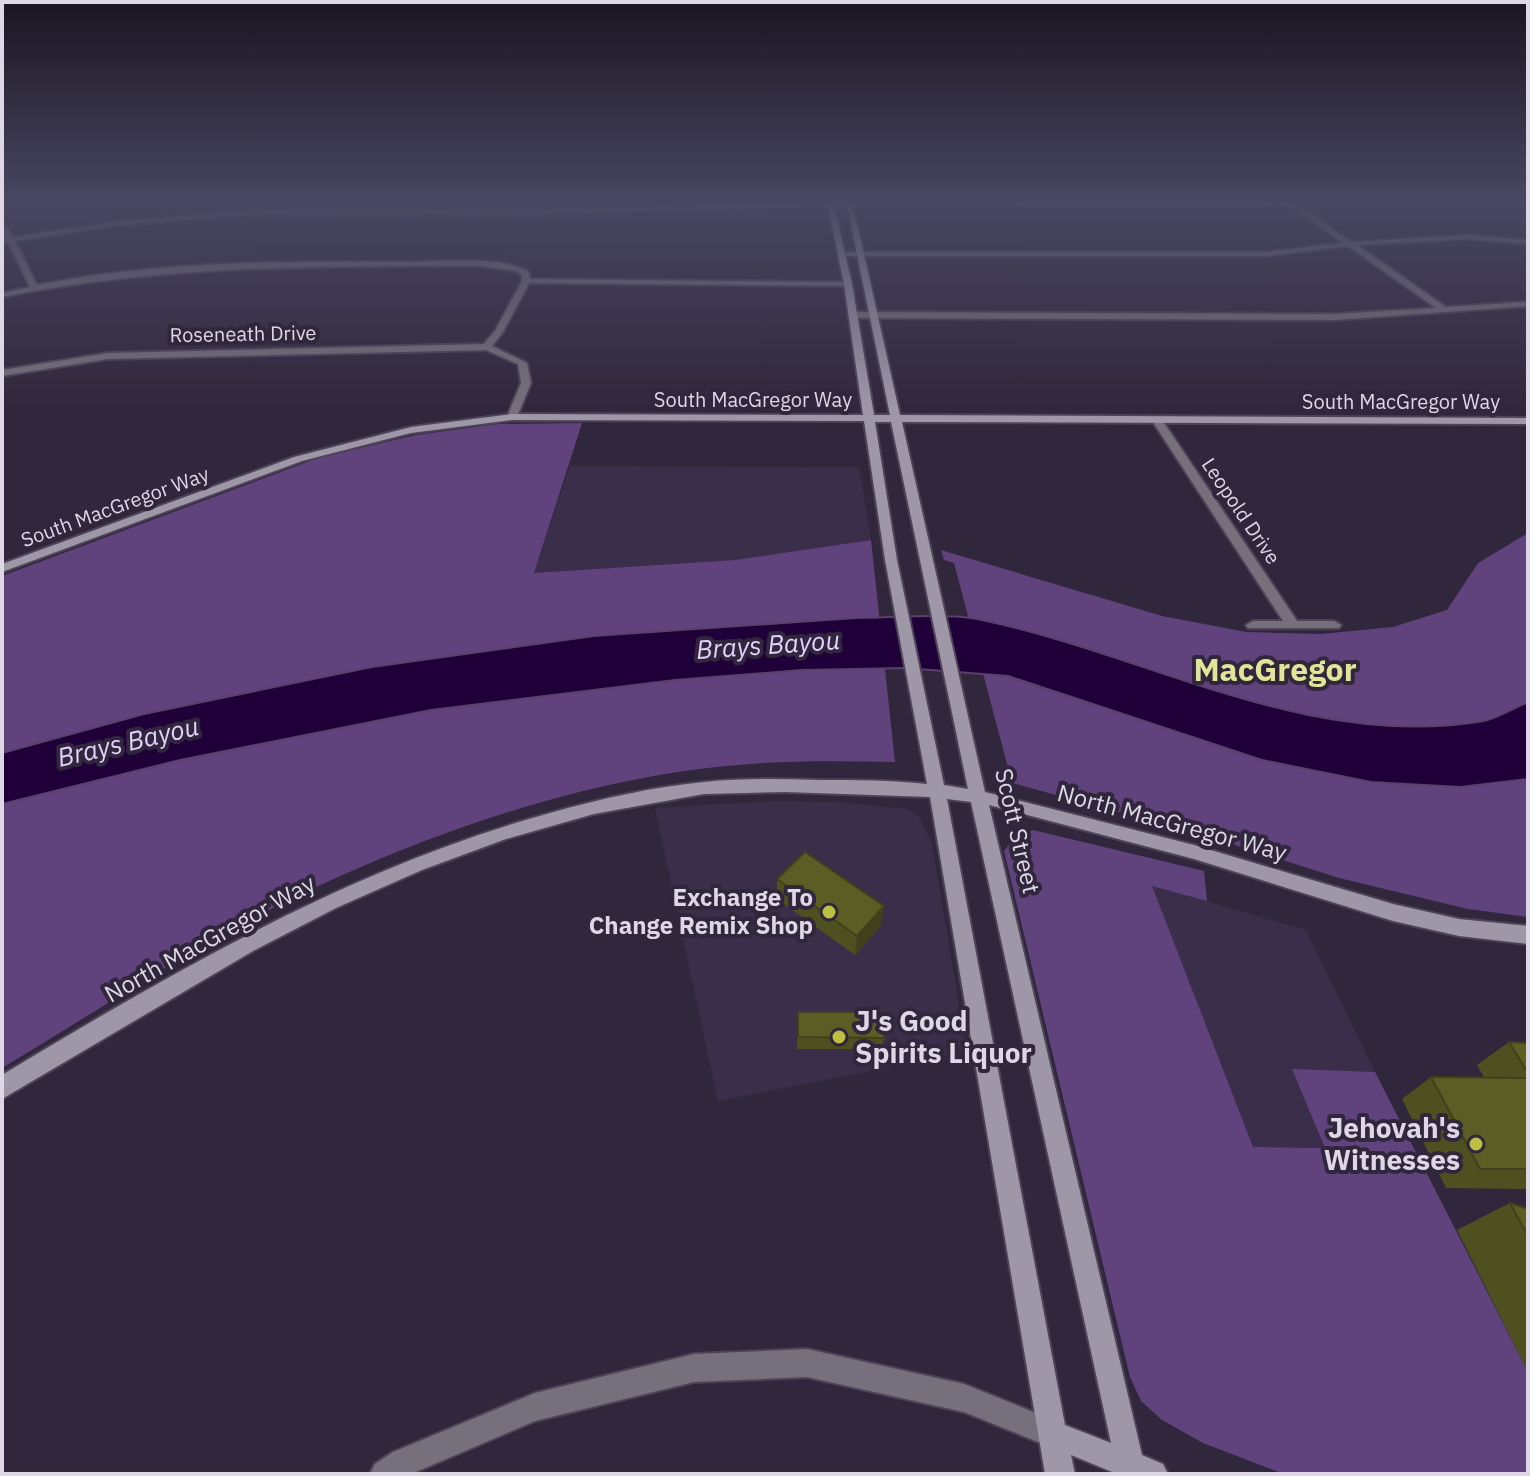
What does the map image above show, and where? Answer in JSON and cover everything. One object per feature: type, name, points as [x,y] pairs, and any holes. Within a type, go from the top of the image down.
[{"type":"main road","points":[[845,270],[891,560],[1060,1474]]},
{"type":"main road","name":"Scott Street","points":[[865,270],[965,739],[1138,1471]]},
{"type":"main road","name":"South MacGregor Way","points":[[2,568],[311,455],[411,430],[512,417],[1528,421]]},
{"type":"main road","name":"North MacGregor Way","points":[[2,1088],[258,935],[393,872],[478,841],[598,807],[690,790],[837,786],[935,791],[980,797],[1228,861],[1403,917],[1503,934],[1528,935]]},
{"type":"main road","points":[[1053,1434],[1138,1471]]},
{"type":"street","points":[[24,270],[34,287]]},
{"type":"street","points":[[2,295],[106,275],[159,270]]},
{"type":"street","points":[[512,417],[526,383],[522,363],[487,347],[499,332],[526,281],[526,274],[519,270]]},
{"type":"street","points":[[1387,270],[1445,310]]},
{"type":"street","points":[[526,281],[848,284]]},
{"type":"street","points":[[853,315],[1334,317],[1528,304]]},
{"type":"street","name":"Roseneath Drive","points":[[2,373],[108,356],[487,347]]},
{"type":"street","name":"Leopold Drive","points":[[1156,419],[1293,625]]},
{"type":"street","points":[[1253,625],[1334,625]]},
{"type":"street","points":[[385,1474],[403,1462],[535,1407],[694,1368],[807,1363],[964,1398],[1053,1434]]},
{"type":"shaded area","points":[[582,423],[534,573],[735,560],[871,540],[895,762],[778,762],[681,772],[566,796],[451,831],[341,876],[252,919],[2,1068],[2,576],[318,458],[416,435],[498,424]]},
{"type":"shaded area","points":[[570,466],[859,467],[871,540],[735,560],[534,573]]},
{"type":"shaded area","points":[[1528,533],[1528,917],[1468,909],[1339,878],[1213,838],[1012,783],[954,563],[944,560],[941,550],[1162,616],[1246,632],[1321,634],[1393,627],[1447,610],[1478,563]]},
{"type":"shaded area","points":[[775,801],[837,802],[907,809],[919,817],[932,844],[967,1052],[718,1101],[655,808]]},
{"type":"shaded area","points":[[1033,830],[1204,871],[1207,901],[1152,886],[1253,1147],[1325,1148],[1292,1069],[1375,1072],[1528,1372],[1528,1474],[1284,1474],[1203,1443],[1162,1420],[1141,1401],[1130,1377],[1004,851],[1017,835]]},
{"type":"shaded area","points":[[1151,885],[1306,930],[1375,1072],[1293,1070],[1325,1148],[1252,1147]]},
{"type":"water","name":"Brays Bayou","points":[[934,616],[977,619],[1040,634],[1227,694],[1290,711],[1353,722],[1418,727],[1484,721],[1528,702],[1528,779],[1460,787],[1371,782],[1262,760],[1008,676],[905,668],[802,670],[675,680],[431,710],[180,760],[2,804],[2,753],[144,714],[372,667],[594,636],[856,618]]},
{"type":"building","points":[[805,852],[884,906],[857,936],[777,879]]},
{"type":"building","points":[[798,1012],[882,1012],[884,1038],[798,1037]]},
{"type":"building","points":[[1509,1042],[1528,1043],[1528,1073]]},
{"type":"building","points":[[1431,1077],[1528,1078],[1528,1169],[1480,1169]]},
{"type":"building","points":[[1510,1203],[1528,1209],[1528,1236]]},
{"type":"place","name":"Exchange To Change Remix Shop","points":[[829,912]]},
{"type":"place","name":"J's Good Spirits Liquor","points":[[839,1037]]},
{"type":"place","name":"Jehovah's Witnesses","points":[[1476,1144]]},
{"type":"district","name":"MacGregor","points":[[1275,670]]}]
